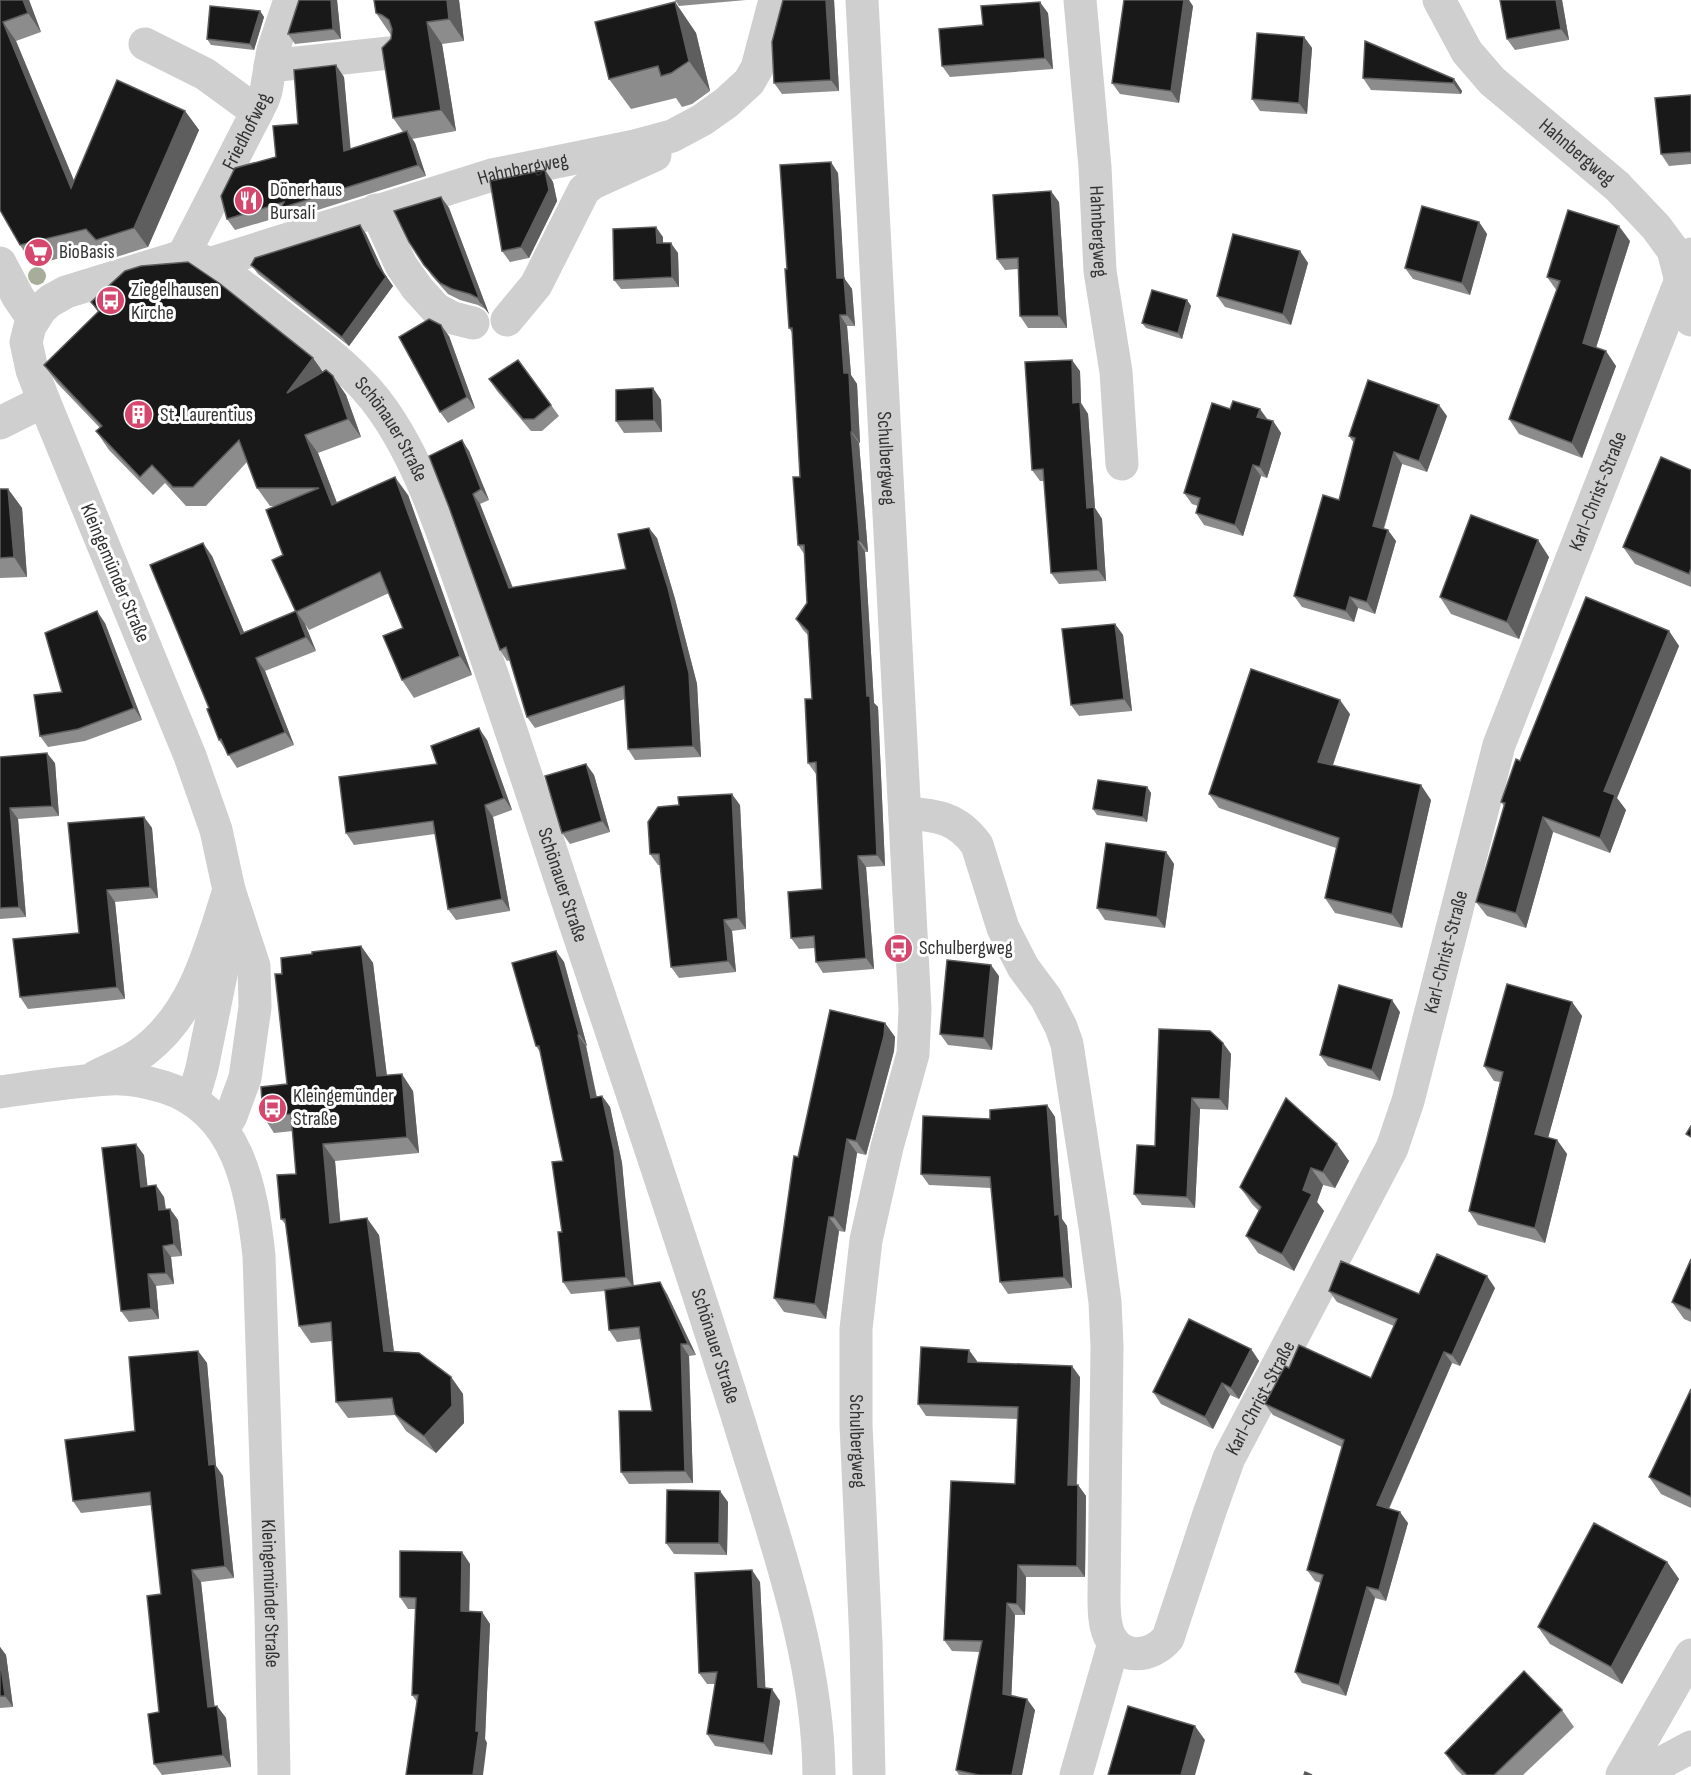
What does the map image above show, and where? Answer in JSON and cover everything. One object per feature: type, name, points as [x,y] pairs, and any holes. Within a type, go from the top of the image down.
[{"type":"street","name":"Friedhofweg","points":[[196,260],[266,92],[273,50],[290,0]]},
{"type":"street","name":"Hahnbergweg","points":[[196,260],[376,210],[492,174],[672,136],[702,120],[726,103],[749,82],[757,68],[775,0]]},
{"type":"street","name":"Schulbergweg","points":[[862,0],[915,1009],[913,1054],[887,1147],[866,1240],[856,1329],[856,1425],[866,1642],[869,1775]]},
{"type":"street","name":"Hahnbergweg","points":[[1080,0],[1095,167],[1100,271],[1116,372],[1122,464]]},
{"type":"street","name":"Hahnbergweg","points":[[1439,0],[1467,52],[1492,81],[1617,186],[1656,227],[1686,266],[1691,320]]},
{"type":"street","points":[[145,44],[205,74],[257,112]]},
{"type":"street","points":[[270,66],[389,53]]},
{"type":"street","name":"Hahnbergweg","points":[[507,320],[536,285],[584,190],[593,183],[663,152],[672,136]]},
{"type":"street","points":[[376,210],[401,265],[417,288],[436,309],[453,318],[473,323]]},
{"type":"street","points":[[0,263],[33,319],[50,301],[66,292],[196,260]]},
{"type":"street","name":"Schönauer Straße","points":[[196,260],[253,294],[338,361],[361,384],[382,409],[403,444],[436,517],[494,680],[672,1212],[773,1532],[808,1668],[819,1775]]},
{"type":"street","name":"Karl-Christ-Straße","points":[[1114,1643],[1125,1652],[1143,1654],[1162,1646],[1168,1638],[1229,1458],[1392,1148],[1411,1091],[1499,745],[1686,266]]},
{"type":"street","name":"Kleingemünder Straße","points":[[33,319],[27,334],[27,350],[44,401],[190,756],[216,830],[229,890],[254,966],[255,1007],[245,1078],[231,1116],[223,1129]]},
{"type":"street","points":[[0,423],[44,401]]},
{"type":"street","points":[[905,813],[946,819],[960,826],[977,845],[1003,928],[1023,967],[1046,998],[1066,1044],[1105,1302],[1107,1346],[1104,1596],[1106,1626],[1114,1643],[1076,1775]]},
{"type":"street","points":[[85,1082],[143,1052],[174,1023],[194,990],[229,890]]},
{"type":"street","name":"Kleingemünder Straße","points":[[229,890],[227,945],[202,1068],[193,1099],[214,1117],[237,1155],[249,1192],[259,1256],[272,1613],[274,1775]]},
{"type":"street","points":[[1,1092],[111,1079],[133,1080],[173,1090],[193,1099]]},
{"type":"street","points":[[1622,1775],[1691,1655]]},
{"type":"street","points":[[1644,1775],[1691,1747]]},
{"type":"building","points":[[0,0],[23,0],[28,13],[3,22],[71,188],[117,80],[185,111],[134,228],[96,240],[86,229],[20,245],[0,210]]},
{"type":"building","points":[[299,0],[331,0],[333,29],[288,34]]},
{"type":"building","points":[[374,0],[447,0],[449,19],[427,22],[441,110],[393,118],[382,48],[391,39],[392,29],[389,20],[376,13]]},
{"type":"building","points":[[783,0],[826,0],[831,80],[774,83],[772,42]]},
{"type":"building","points":[[1124,0],[1184,0],[1171,91],[1112,83]]},
{"type":"building","points":[[1500,0],[1556,0],[1561,29],[1507,39]]},
{"type":"building","points":[[675,2],[689,61],[671,73],[661,76],[658,66],[609,79],[595,22]]},
{"type":"building","points":[[1040,2],[1045,58],[942,66],[939,29],[983,25],[981,6]]},
{"type":"building","points":[[210,6],[260,11],[250,44],[207,39]]},
{"type":"building","points":[[1257,33],[1304,37],[1299,103],[1252,99]]},
{"type":"building","points":[[1365,41],[1454,79],[1453,83],[1363,78]]},
{"type":"building","points":[[336,65],[344,151],[407,131],[418,165],[281,208],[284,202],[227,219],[221,196],[235,168],[276,157],[273,126],[298,124],[294,70]]},
{"type":"building","points":[[1691,95],[1691,152],[1661,154],[1655,98]]},
{"type":"building","points":[[831,162],[837,278],[844,278],[847,315],[840,315],[844,373],[849,373],[867,696],[870,696],[877,855],[858,856],[866,958],[816,962],[814,936],[791,938],[788,892],[822,889],[816,762],[808,763],[805,699],[812,699],[808,631],[796,619],[807,603],[804,545],[798,545],[793,477],[800,477],[780,165]]},
{"type":"building","points":[[545,170],[549,190],[521,247],[502,251],[490,181]]},
{"type":"building","points":[[1051,191],[1059,316],[1020,316],[1018,258],[997,259],[993,195]]},
{"type":"building","points":[[441,197],[481,303],[478,298],[470,294],[440,283],[424,265],[409,242],[394,211]]},
{"type":"building","points":[[1422,206],[1479,222],[1462,283],[1405,268]]},
{"type":"building","points":[[1568,210],[1619,226],[1583,343],[1606,351],[1572,443],[1509,419],[1560,281],[1547,277]]},
{"type":"building","points":[[360,225],[377,264],[386,277],[342,337],[251,265],[255,258]]},
{"type":"building","points":[[656,227],[657,243],[671,243],[672,277],[614,280],[613,229]]},
{"type":"building","points":[[1233,234],[1300,251],[1283,314],[1217,296]]},
{"type":"building","points":[[188,262],[219,283],[313,358],[287,393],[326,370],[333,376],[348,419],[305,435],[332,505],[395,477],[460,656],[402,680],[383,636],[403,628],[380,572],[296,612],[272,560],[283,555],[266,510],[319,488],[257,488],[239,440],[193,487],[173,487],[152,465],[140,477],[96,431],[102,426],[44,365],[99,311],[91,302],[125,271],[141,266]]},
{"type":"building","points":[[1152,290],[1187,300],[1178,333],[1142,323]]},
{"type":"building","points":[[429,319],[441,325],[467,397],[440,412],[399,337]]},
{"type":"building","points":[[518,360],[551,405],[534,419],[523,419],[489,379]]},
{"type":"building","points":[[1072,360],[1073,403],[1080,402],[1087,508],[1094,507],[1098,570],[1051,573],[1043,469],[1032,470],[1025,362]]},
{"type":"building","points":[[1368,380],[1439,405],[1419,461],[1394,452],[1373,526],[1388,530],[1367,602],[1350,597],[1346,611],[1294,596],[1323,495],[1339,500],[1355,438],[1349,436]]},
{"type":"building","points":[[653,388],[654,420],[616,421],[616,390]]},
{"type":"building","points":[[1233,401],[1260,409],[1257,417],[1273,421],[1260,467],[1253,465],[1235,525],[1196,513],[1200,498],[1184,493],[1212,403],[1230,409]]},
{"type":"building","points":[[462,440],[481,489],[473,494],[509,588],[626,569],[618,534],[649,528],[668,588],[689,673],[693,746],[628,749],[624,686],[527,717],[506,647],[500,650],[429,456]]},
{"type":"building","points":[[1661,457],[1691,470],[1691,568],[1689,574],[1623,547]]},
{"type":"building","points":[[0,489],[8,489],[14,557],[0,558]]},
{"type":"building","points":[[1471,515],[1538,540],[1507,622],[1440,597]]},
{"type":"building","points":[[203,543],[241,634],[296,611],[306,637],[256,658],[285,732],[228,755],[221,739],[219,740],[207,709],[209,708],[150,565]]},
{"type":"building","points":[[1586,597],[1669,631],[1604,791],[1615,795],[1600,838],[1543,817],[1516,913],[1476,902],[1505,803],[1501,802],[1516,759],[1520,761]]},
{"type":"building","points":[[97,611],[134,708],[78,729],[40,736],[34,695],[62,692],[45,633]]},
{"type":"building","points":[[1115,624],[1124,699],[1071,705],[1062,629]]},
{"type":"building","points":[[1251,669],[1340,700],[1318,762],[1421,785],[1392,914],[1325,898],[1339,838],[1209,794]]},
{"type":"building","points":[[479,728],[504,798],[485,805],[502,899],[448,909],[433,821],[346,833],[339,777],[437,764],[431,746]]},
{"type":"building","points":[[47,753],[52,806],[10,808],[19,907],[0,908],[0,757]]},
{"type":"building","points":[[586,764],[602,821],[562,833],[545,776]]},
{"type":"building","points":[[1098,780],[1147,787],[1143,817],[1093,809]]},
{"type":"building","points":[[732,794],[738,918],[724,920],[728,961],[671,967],[659,854],[650,854],[648,822],[658,807],[679,805],[678,797]]},
{"type":"building","points":[[144,817],[150,887],[107,890],[117,987],[20,997],[13,939],[79,933],[68,823]]},
{"type":"building","points":[[1106,843],[1166,852],[1157,917],[1097,908]]},
{"type":"building","points":[[361,946],[377,1076],[402,1074],[407,1137],[323,1144],[330,1223],[367,1218],[384,1351],[419,1353],[451,1377],[452,1406],[424,1436],[395,1414],[392,1398],[336,1402],[331,1322],[299,1326],[285,1219],[281,1219],[277,1175],[296,1174],[291,1114],[263,1116],[261,1087],[287,1084],[275,974],[282,974],[281,958]]},
{"type":"building","points":[[556,951],[579,1034],[591,1098],[602,1096],[614,1151],[626,1277],[563,1282],[558,1232],[562,1232],[552,1162],[563,1161],[539,1046],[536,1046],[512,963]]},
{"type":"building","points":[[947,960],[991,965],[984,1038],[940,1034]]},
{"type":"building","points":[[1507,984],[1572,1002],[1535,1134],[1557,1140],[1535,1228],[1469,1211],[1503,1072],[1484,1066]]},
{"type":"building","points":[[1339,985],[1392,1000],[1372,1070],[1320,1055]]},
{"type":"building","points":[[830,1010],[885,1023],[884,1036],[856,1141],[847,1139],[834,1217],[829,1217],[815,1304],[774,1298],[794,1156],[798,1157]]},
{"type":"building","points":[[1159,1029],[1210,1031],[1223,1043],[1220,1099],[1192,1098],[1187,1197],[1134,1194],[1137,1145],[1155,1146]]},
{"type":"building","points":[[1286,1098],[1337,1144],[1323,1172],[1311,1168],[1303,1190],[1312,1194],[1282,1254],[1246,1236],[1261,1207],[1240,1187]]},
{"type":"building","points":[[1047,1105],[1055,1215],[1059,1214],[1064,1277],[1000,1282],[990,1177],[921,1174],[923,1116],[990,1119],[990,1110]]},
{"type":"building","points":[[1691,1126],[1691,1137],[1686,1134]]},
{"type":"building","points":[[136,1144],[141,1187],[156,1185],[159,1210],[170,1209],[174,1244],[163,1246],[166,1273],[148,1274],[151,1308],[121,1311],[102,1148]]},
{"type":"building","points":[[1437,1254],[1487,1276],[1452,1355],[1444,1352],[1377,1505],[1400,1512],[1379,1590],[1367,1587],[1339,1685],[1295,1672],[1323,1575],[1307,1570],[1344,1440],[1265,1404],[1285,1366],[1289,1368],[1299,1345],[1371,1378],[1397,1319],[1329,1291],[1341,1261],[1419,1294]]},
{"type":"building","points":[[1691,1259],[1691,1310],[1672,1302]]},
{"type":"building","points":[[660,1282],[688,1344],[681,1344],[685,1471],[621,1472],[619,1411],[652,1411],[639,1327],[609,1330],[605,1290]]},
{"type":"building","points":[[1189,1319],[1251,1349],[1231,1388],[1222,1383],[1205,1417],[1153,1392]]},
{"type":"building","points":[[921,1347],[969,1350],[968,1362],[1072,1366],[1068,1485],[1078,1485],[1077,1566],[1018,1565],[1017,1604],[1007,1603],[1003,1694],[1027,1699],[1012,1775],[979,1775],[956,1770],[982,1641],[944,1640],[951,1481],[1015,1484],[1018,1407],[918,1404]]},
{"type":"building","points":[[198,1351],[209,1465],[215,1464],[225,1566],[192,1570],[208,1707],[217,1706],[223,1755],[154,1764],[148,1714],[159,1712],[147,1596],[161,1594],[150,1492],[73,1501],[65,1440],[135,1431],[129,1357]]},
{"type":"building","points":[[1691,1389],[1691,1497],[1649,1477]]},
{"type":"building","points":[[667,1490],[720,1491],[719,1543],[666,1543]]},
{"type":"building","points":[[1594,1523],[1667,1562],[1611,1667],[1538,1627]]},
{"type":"building","points":[[400,1551],[462,1552],[461,1611],[482,1612],[476,1731],[479,1731],[473,1775],[406,1775],[418,1695],[412,1695],[416,1598],[400,1597]]},
{"type":"building","points":[[752,1570],[758,1687],[772,1689],[764,1743],[707,1734],[717,1672],[699,1673],[695,1573]]},
{"type":"building","points":[[0,1659],[5,1696],[0,1696]]},
{"type":"building","points":[[1524,1671],[1562,1710],[1494,1775],[1467,1775],[1445,1753]]},
{"type":"building","points":[[1128,1706],[1195,1726],[1181,1775],[1108,1775]]},
{"type":"place","name":"Dönerhaus Bursali","points":[[249,201]]},
{"type":"place","name":"BioBasis","points":[[38,252]]},
{"type":"place","name":"Ziegelhausen Kirche","points":[[110,301]]},
{"type":"place","name":"St. Laurentius","points":[[139,415]]},
{"type":"place","name":"Schulbergweg","points":[[898,948]]},
{"type":"place","name":"Kleingemünder Straße","points":[[272,1108]]}]
